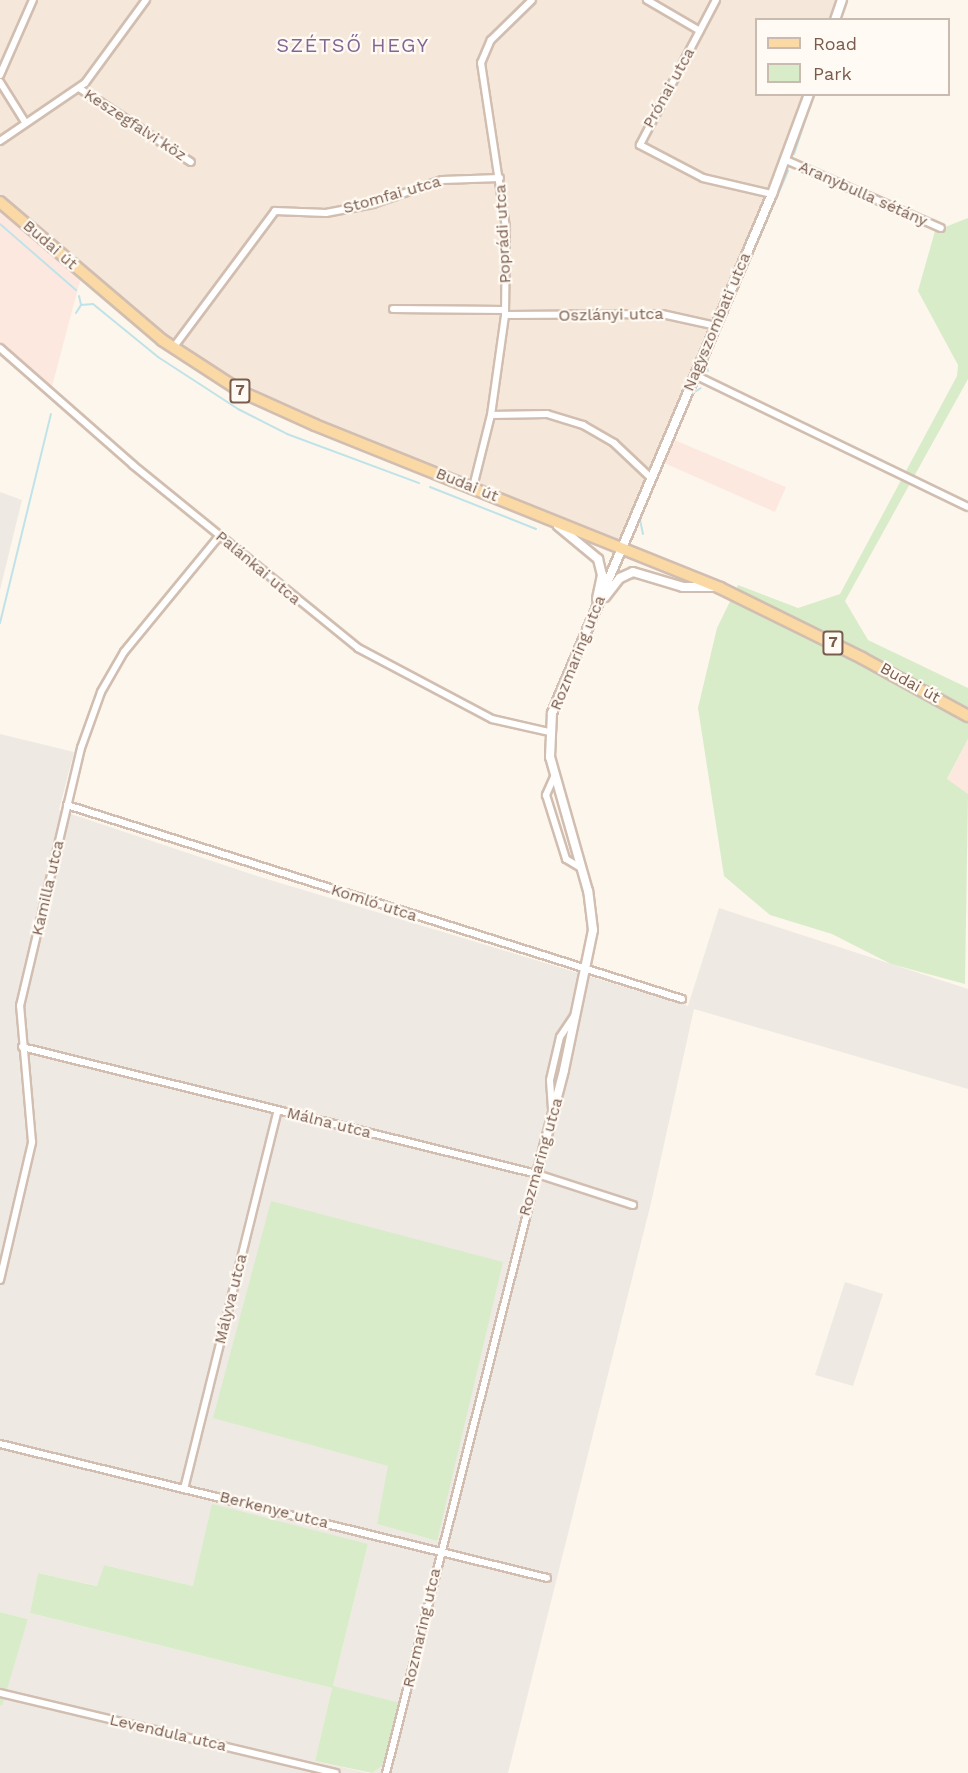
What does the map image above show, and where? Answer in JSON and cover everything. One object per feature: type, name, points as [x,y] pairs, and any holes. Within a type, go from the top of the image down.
[{"type":"main road","name":"Budai út","points":[[0,202],[173,349],[278,410],[718,587],[862,658],[968,716]]},
{"type":"street","points":[[0,75],[33,0]]},
{"type":"street","points":[[0,141],[25,122],[79,88],[101,64],[146,0]]},
{"type":"street","name":"Poprádi utca","points":[[473,487],[491,415],[505,313],[506,228],[493,120],[481,75],[483,55],[491,40],[532,0]]},
{"type":"street","name":"Prónai utca","points":[[647,0],[700,31]]},
{"type":"street","name":"Prónai utca","points":[[716,0],[646,128],[641,149],[680,163],[702,178],[772,194]]},
{"type":"street","points":[[836,18],[842,0]]},
{"type":"street","points":[[0,82],[25,122]]},
{"type":"street","name":"Keszegfalvi köz","points":[[79,88],[191,162]]},
{"type":"street","name":"Nagyszombati utca","points":[[621,548],[772,194],[808,96]]},
{"type":"street","name":"Aranybulla sétány","points":[[786,160],[941,228]]},
{"type":"street","name":"Stomfai utca","points":[[173,349],[275,211],[327,213],[373,204],[442,180],[500,178]]},
{"type":"street","name":"Oszlányi utca","points":[[393,309],[505,313],[662,314],[716,326]]},
{"type":"street","name":"Palánkai utca","points":[[0,348],[324,623],[374,658],[492,719],[549,732]]},
{"type":"street","points":[[695,375],[968,507]]},
{"type":"street","points":[[491,415],[547,414],[574,422],[614,443],[651,478]]},
{"type":"street","points":[[544,516],[598,559],[602,575],[595,610]]},
{"type":"street","name":"Kamilla utca","points":[[0,1280],[32,1147],[19,1021],[22,991],[85,735],[107,680],[143,625],[220,535]]},
{"type":"street","name":"Rozmaring utca","points":[[386,1773],[440,1552],[552,1121],[587,971],[593,920],[581,868],[554,777],[549,732],[555,706],[621,548]]},
{"type":"street","points":[[595,610],[616,582],[633,572],[683,587],[718,587]]},
{"type":"street","points":[[554,777],[546,795],[566,859],[581,868]]},
{"type":"street","name":"Komló utca","points":[[67,805],[587,971],[682,999]]},
{"type":"street","name":"Málna utca","points":[[22,1047],[537,1174],[633,1205]]},
{"type":"street","name":"Mályva utca","points":[[184,1489],[278,1110]]},
{"type":"street","name":"Berkenye utca","points":[[0,1444],[547,1578]]},
{"type":"street","name":"Levendula utca","points":[[0,1693],[336,1773]]},
{"type":"shaded area","points":[[0,0],[845,0],[839,18],[755,18],[755,96],[813,96],[792,154],[662,462],[619,540],[309,418],[200,360],[81,277],[0,208]]},
{"type":"shaded area","points":[[0,208],[81,277],[49,398],[0,356]]},
{"type":"shaded area","points":[[672,439],[786,487],[775,512],[662,462]]},
{"type":"shaded area","points":[[0,492],[22,500],[0,590]]},
{"type":"shaded area","points":[[0,734],[74,752],[59,810],[257,876],[688,1006],[719,908],[968,989],[968,1089],[694,1009],[651,1203],[508,1773],[372,1773],[382,1766],[333,1686],[368,1544],[193,1586],[104,1565],[98,1586],[38,1573],[30,1613],[332,1688],[315,1761],[368,1773],[0,1773],[0,1705],[28,1619],[0,1612]],"holes":[[[389,1466],[437,1541],[377,1524]]]},
{"type":"shaded area","points":[[968,739],[968,794],[947,780]]},
{"type":"shaded area","points":[[845,1282],[883,1294],[853,1386],[815,1375]]},
{"type":"green space","points":[[968,218],[968,379],[845,601],[868,640],[968,688],[968,739],[947,779],[968,794],[965,984],[891,964],[832,934],[770,915],[724,876],[698,708],[717,628],[738,585],[798,608],[840,594],[957,376],[958,365],[918,291],[935,231]]},
{"type":"green space","points":[[271,1201],[503,1262],[437,1541],[377,1524],[388,1466],[213,1418]]},
{"type":"green space","points":[[212,1504],[368,1544],[333,1686],[400,1703],[382,1766],[372,1773],[315,1761],[332,1688],[30,1613],[38,1573],[97,1586],[104,1565],[193,1586]]},
{"type":"green space","points":[[0,1612],[28,1619],[2,1706],[0,1705]]},
{"type":"waterway","points":[[841,18],[847,0]]},
{"type":"waterway","points":[[794,154],[813,96]]},
{"type":"waterway","points":[[708,371],[706,363],[788,171]]},
{"type":"waterway","points":[[0,224],[76,290]]},
{"type":"waterway","points":[[79,296],[81,305]]},
{"type":"waterway","points":[[76,313],[81,305],[93,304],[158,357],[238,409],[287,434],[419,483]]},
{"type":"waterway","points":[[673,438],[693,393],[701,388]]},
{"type":"waterway","points":[[0,623],[51,414]]},
{"type":"waterway","points":[[643,534],[640,520],[662,463]]},
{"type":"waterway","points":[[430,487],[536,529]]},
{"type":"waterway","points":[[633,579],[640,577]]},
{"type":"district","name":"SZÉTSŐ HEGY","points":[[353,45]]}]
